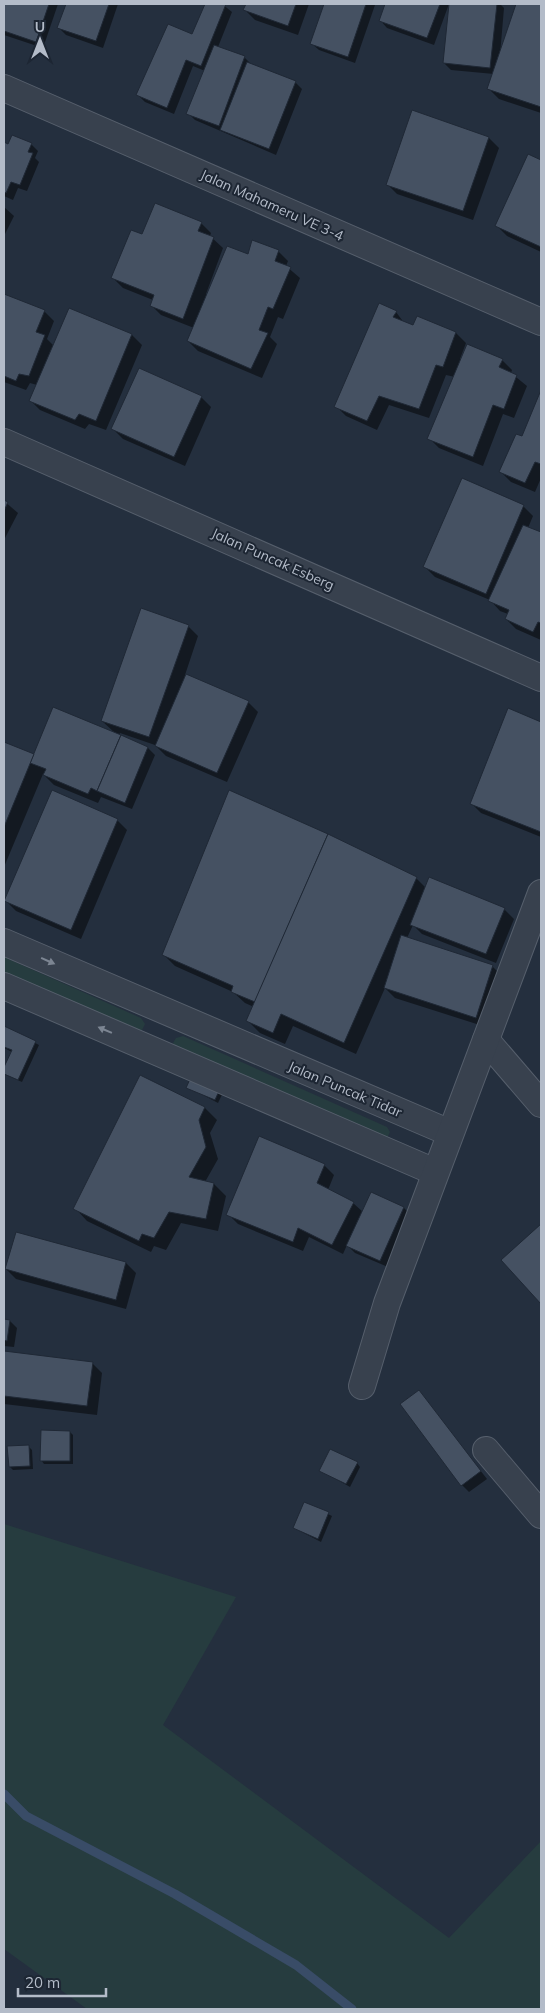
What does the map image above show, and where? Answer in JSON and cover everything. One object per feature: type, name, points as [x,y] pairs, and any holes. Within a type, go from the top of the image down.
[{"type":"street","name":"Jalan Mahameru VE 3-4","points":[[4,88],[541,322]]},
{"type":"street","name":"Jalan Puncak Esberg","points":[[4,442],[541,678]]},
{"type":"street","points":[[362,1386],[386,1302],[541,893]]},
{"type":"street","name":"Jalan Puncak Tidar","points":[[4,942],[450,1134]]},
{"type":"street","points":[[4,986],[435,1172]]},
{"type":"street","points":[[150,1049],[166,1013]]},
{"type":"street","points":[[486,1040],[541,1104]]},
{"type":"street","points":[[486,1450],[541,1514]]},
{"type":"green space","points":[[4,957],[141,1018],[145,1024],[142,1030],[135,1033],[4,975]]},
{"type":"green space","points":[[183,1036],[387,1127],[390,1132],[387,1138],[176,1049],[173,1043],[176,1038]]},
{"type":"green space","points":[[4,1524],[236,1597],[163,1725],[449,1938],[541,1841],[541,2009],[87,2009],[4,1949]]},
{"type":"building","points":[[4,4],[49,4],[36,42],[4,31]]},
{"type":"building","points":[[66,4],[109,4],[96,41],[57,28]]},
{"type":"building","points":[[205,4],[226,4],[201,66],[186,60],[167,108],[136,95],[168,24],[192,34]]},
{"type":"building","points":[[246,4],[296,4],[288,26],[243,10]]},
{"type":"building","points":[[324,4],[366,4],[348,57],[310,44]]},
{"type":"building","points":[[385,4],[440,4],[427,38],[379,21]]},
{"type":"building","points":[[449,4],[497,4],[490,68],[443,63]]},
{"type":"building","points":[[516,4],[541,4],[541,107],[487,89]]},
{"type":"building","points":[[214,45],[245,56],[219,126],[186,114]]},
{"type":"building","points":[[247,62],[296,81],[269,149],[220,130]]},
{"type":"building","points":[[412,110],[489,137],[463,211],[386,185]]},
{"type":"building","points":[[12,135],[32,143],[28,152],[33,153],[20,185],[11,182],[6,193],[4,192],[4,142],[8,144]]},
{"type":"building","points":[[528,154],[541,160],[541,247],[495,226]]},
{"type":"building","points":[[155,203],[202,222],[198,231],[214,237],[183,319],[150,306],[154,295],[111,278],[131,230],[142,234]]},
{"type":"building","points":[[252,240],[279,250],[275,261],[291,267],[273,309],[268,307],[259,330],[268,333],[251,369],[187,341],[227,246],[248,254]]},
{"type":"building","points":[[4,294],[45,310],[36,332],[45,335],[29,376],[19,374],[16,381],[4,376]]},
{"type":"building","points":[[379,303],[397,311],[393,317],[413,325],[417,316],[456,332],[443,367],[436,365],[419,409],[379,396],[367,421],[334,407]]},
{"type":"building","points":[[69,308],[132,334],[96,421],[79,414],[75,420],[29,401]]},
{"type":"building","points":[[467,344],[503,359],[499,367],[517,375],[504,409],[493,405],[473,457],[427,439]]},
{"type":"building","points":[[139,368],[202,396],[174,457],[111,429]]},
{"type":"building","points":[[541,390],[541,464],[535,462],[525,483],[499,472],[516,434],[522,436]]},
{"type":"building","points":[[462,478],[524,505],[486,594],[423,567]]},
{"type":"building","points":[[4,500],[8,502],[4,511]]},
{"type":"building","points":[[523,525],[541,532],[541,623],[538,622],[533,632],[505,619],[509,610],[488,601]]},
{"type":"building","points":[[141,608],[189,625],[149,737],[101,721]]},
{"type":"building","points":[[186,674],[249,701],[217,773],[155,746]]},
{"type":"building","points":[[53,707],[121,735],[97,791],[91,788],[88,794],[43,775],[46,769],[30,763]]},
{"type":"building","points":[[508,708],[541,722],[541,832],[470,804]]},
{"type":"building","points":[[121,735],[148,747],[125,803],[97,791]]},
{"type":"building","points":[[4,742],[34,754],[4,827]]},
{"type":"building","points":[[52,790],[118,819],[71,930],[4,901]]},
{"type":"building","points":[[229,790],[328,834],[255,1002],[231,992],[233,986],[162,955]]},
{"type":"building","points":[[328,834],[417,877],[344,1043],[281,1014],[273,1033],[246,1021]]},
{"type":"building","points":[[429,877],[505,908],[486,954],[410,925]]},
{"type":"building","points":[[401,935],[493,965],[476,1018],[384,988]]},
{"type":"building","points":[[4,1026],[36,1041],[18,1080],[4,1074],[4,1067],[12,1050],[4,1047]]},
{"type":"building","points":[[194,1070],[223,1082],[215,1100],[186,1088]]},
{"type":"building","points":[[140,1075],[205,1107],[199,1120],[206,1147],[189,1177],[214,1183],[206,1219],[169,1212],[154,1238],[142,1234],[139,1241],[73,1209]]},
{"type":"building","points":[[259,1136],[325,1164],[317,1183],[354,1202],[332,1245],[298,1228],[293,1242],[226,1215]]},
{"type":"building","points":[[371,1192],[404,1207],[380,1261],[346,1246]]},
{"type":"building","points":[[541,1224],[541,1304],[501,1260]]},
{"type":"building","points":[[16,1232],[126,1262],[116,1300],[5,1269]]},
{"type":"building","points":[[4,1319],[10,1320],[7,1341],[4,1340]]},
{"type":"building","points":[[4,1351],[93,1362],[87,1406],[4,1396]]},
{"type":"building","points":[[419,1390],[481,1471],[461,1486],[400,1404]]},
{"type":"building","points":[[41,1430],[70,1431],[70,1461],[40,1461]]},
{"type":"building","points":[[29,1445],[30,1466],[9,1467],[7,1446]]},
{"type":"building","points":[[330,1449],[358,1462],[346,1484],[319,1471]]},
{"type":"building","points":[[304,1502],[329,1512],[318,1539],[293,1528]]},
{"type":"waterway","points":[[4,1794],[26,1816],[175,1894],[296,1965],[352,2009]]}]
